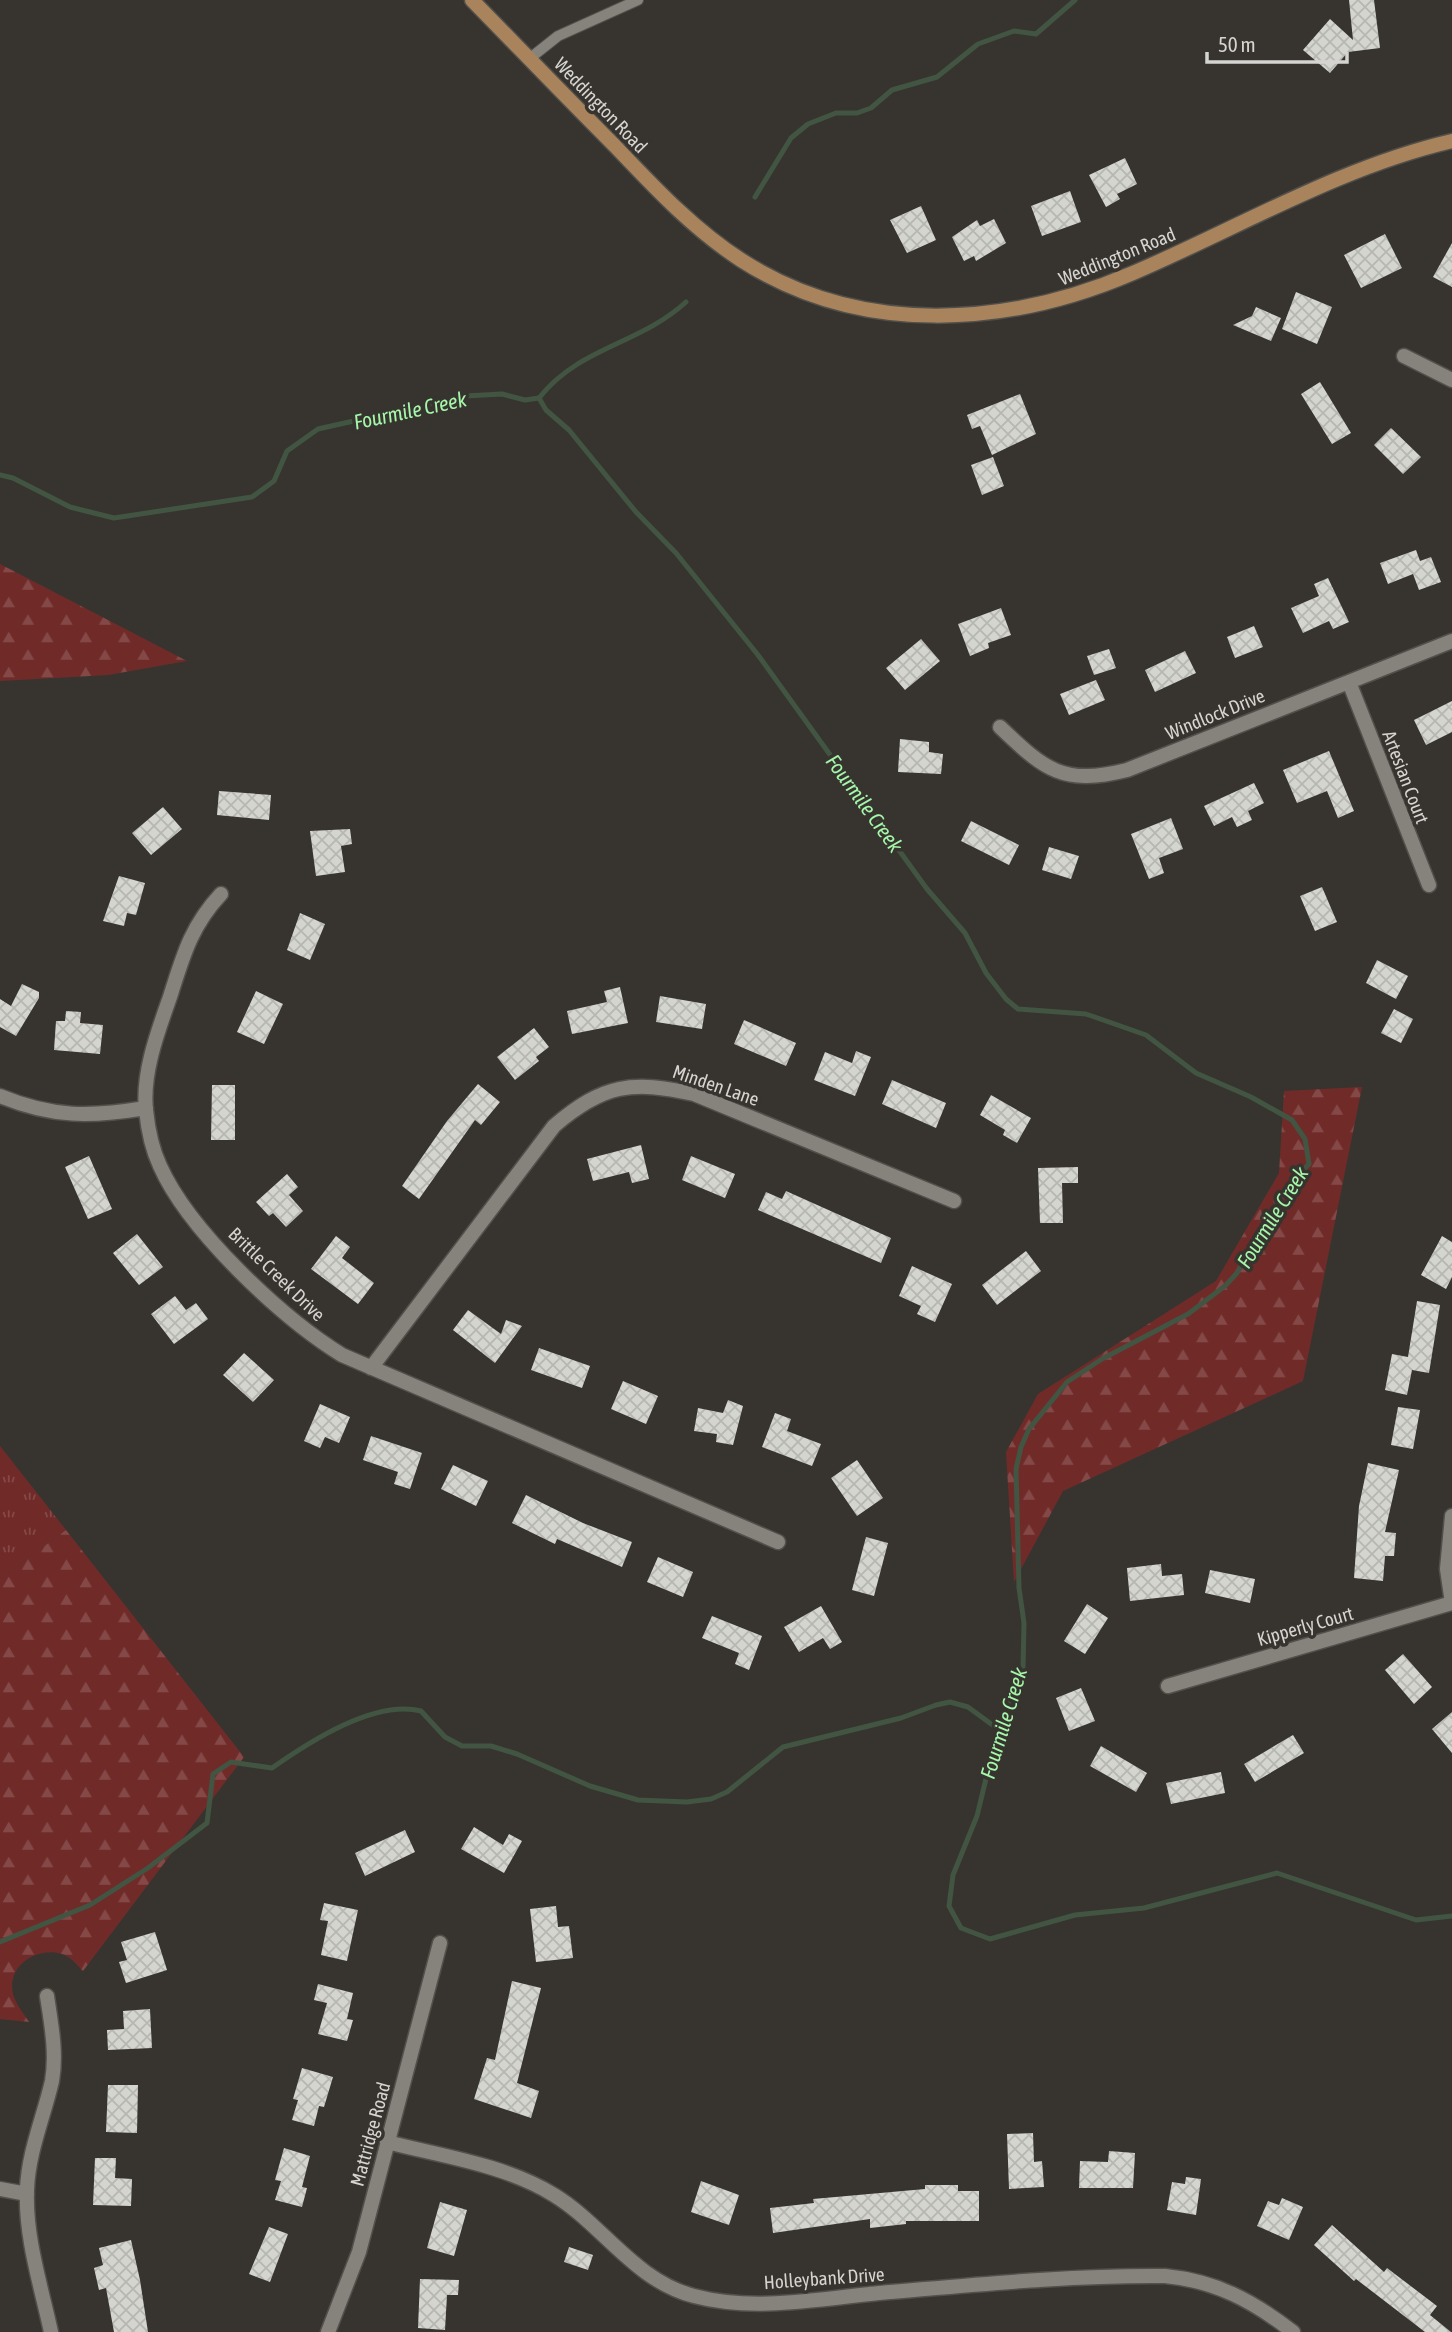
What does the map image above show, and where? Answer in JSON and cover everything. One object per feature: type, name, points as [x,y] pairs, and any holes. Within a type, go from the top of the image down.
[{"type":"main road","name":"Weddington Road","points":[[472,0],[661,194],[703,232],[742,261],[785,282],[834,300],[905,313],[948,317],[987,315],[1030,308],[1086,292],[1319,188],[1452,141]]},
{"type":"street","points":[[1404,356],[1452,380]]},
{"type":"street","name":"Windlock Drive","points":[[1000,727],[1030,756],[1050,768],[1083,778],[1101,777],[1127,770],[1452,641]]},
{"type":"street","name":"Artesian Court","points":[[1349,682],[1429,886]]},
{"type":"street","name":"Brittle Creek Drive","points":[[221,894],[192,930],[158,1031],[146,1087],[146,1108],[152,1144],[161,1168],[173,1190],[210,1236],[296,1324],[342,1356],[778,1542]]},
{"type":"street","name":"Minden Lane","points":[[371,1368],[554,1126],[590,1099],[614,1090],[656,1086],[694,1094],[954,1201]]},
{"type":"street","points":[[0,1096],[20,1104],[72,1116],[146,1108]]},
{"type":"street","points":[[1452,1516],[1447,1569],[1452,1602]]},
{"type":"street","name":"Kipperly Court","points":[[1168,1685],[1452,1602]]},
{"type":"street","name":"Mattridge Road","points":[[328,2332],[359,2252],[440,1943]]},
{"type":"street","points":[[47,1996],[53,2039],[52,2078],[30,2168],[27,2194],[32,2237],[51,2332]]},
{"type":"street","name":"Holleybank Drive","points":[[387,2142],[518,2177],[551,2193],[577,2210],[632,2264],[693,2296],[730,2302],[776,2303],[1016,2282],[1165,2276],[1218,2286],[1241,2296],[1293,2332]]},
{"type":"street","points":[[0,2189],[27,2194]]},
{"type":"lane","points":[[529,59],[558,36],[638,0]]},
{"type":"green space","points":[[0,564],[187,661],[108,675],[0,681]]},
{"type":"green space","points":[[1362,1087],[1303,1381],[1063,1491],[1014,1582],[1006,1452],[1038,1394],[1216,1281],[1279,1173],[1284,1091]]},
{"type":"green space","points":[[0,1446],[66,1530],[0,1579]]},
{"type":"green space","points":[[66,1530],[244,1757],[83,1971],[62,1954],[53,1952],[34,1955],[19,1966],[12,1984],[14,1997],[29,2022],[0,2019],[0,1579]]},
{"type":"building","points":[[1349,0],[1374,0],[1380,48],[1348,52],[1330,73],[1303,50],[1330,19],[1353,40]]},
{"type":"building","points":[[1125,158],[1137,184],[1117,194],[1120,199],[1106,207],[1089,175]]},
{"type":"building","points":[[1070,191],[1081,222],[1042,236],[1031,206]]},
{"type":"building","points":[[921,206],[936,240],[907,253],[890,220]]},
{"type":"building","points":[[994,219],[1006,243],[976,261],[974,256],[964,261],[952,237],[977,220],[980,226]]},
{"type":"building","points":[[1385,234],[1402,268],[1361,288],[1344,255]]},
{"type":"building","points":[[1452,243],[1452,287],[1433,277]]},
{"type":"building","points":[[1296,292],[1332,307],[1317,344],[1282,329]]},
{"type":"building","points":[[1256,307],[1281,318],[1271,341],[1233,325],[1252,316]]},
{"type":"building","points":[[1320,382],[1351,433],[1332,444],[1301,394]]},
{"type":"building","points":[[1020,394],[1036,434],[992,455],[980,426],[972,429],[967,415]]},
{"type":"building","points":[[1391,428],[1421,457],[1403,474],[1374,445]]},
{"type":"building","points":[[993,457],[1004,486],[982,495],[971,465]]},
{"type":"building","points":[[1416,550],[1420,561],[1431,557],[1441,582],[1419,590],[1413,574],[1388,584],[1380,563]]},
{"type":"building","points":[[1328,578],[1349,622],[1333,629],[1329,621],[1303,633],[1291,608],[1319,596],[1314,584]]},
{"type":"building","points":[[1001,608],[1011,635],[988,643],[989,648],[970,656],[958,624]]},
{"type":"building","points":[[1254,626],[1263,647],[1235,658],[1227,637]]},
{"type":"building","points":[[921,639],[940,661],[905,690],[886,668]]},
{"type":"building","points":[[1109,649],[1116,668],[1094,675],[1087,656]]},
{"type":"building","points":[[1185,651],[1196,673],[1155,692],[1145,670]]},
{"type":"building","points":[[1096,680],[1105,700],[1069,715],[1060,694]]},
{"type":"building","points":[[1452,701],[1452,732],[1426,745],[1414,720]]},
{"type":"building","points":[[900,739],[929,742],[929,752],[943,754],[941,774],[898,772]]},
{"type":"building","points":[[1329,751],[1354,811],[1338,818],[1327,791],[1297,803],[1283,770]]},
{"type":"building","points":[[1254,783],[1264,803],[1248,811],[1252,820],[1237,827],[1232,817],[1214,826],[1204,806]]},
{"type":"building","points":[[219,791],[271,795],[269,820],[217,815]]},
{"type":"building","points":[[163,807],[182,829],[151,855],[132,833]]},
{"type":"building","points":[[1171,818],[1183,849],[1159,858],[1164,873],[1149,879],[1131,834]]},
{"type":"building","points":[[971,821],[1019,845],[1009,865],[961,841]]},
{"type":"building","points":[[350,829],[352,844],[341,846],[345,872],[316,876],[310,831]]},
{"type":"building","points":[[1049,847],[1079,856],[1071,879],[1042,870]]},
{"type":"building","points":[[119,876],[145,883],[136,915],[127,913],[124,926],[103,921]]},
{"type":"building","points":[[1322,887],[1337,922],[1315,931],[1300,896]]},
{"type":"building","points":[[300,913],[325,924],[310,960],[287,950]]},
{"type":"building","points":[[1377,960],[1408,976],[1396,999],[1366,983]]},
{"type":"building","points":[[22,984],[39,992],[39,998],[16,1036],[0,1027],[0,999],[11,1006]]},
{"type":"building","points":[[620,987],[628,1023],[572,1034],[567,1011],[607,1002],[604,991]]},
{"type":"building","points":[[256,991],[283,1004],[264,1044],[237,1032]]},
{"type":"building","points":[[660,996],[706,1004],[702,1029],[656,1022]]},
{"type":"building","points":[[1394,1009],[1413,1019],[1401,1043],[1381,1033]]},
{"type":"building","points":[[66,1011],[81,1012],[80,1023],[103,1025],[100,1054],[54,1050],[56,1021],[65,1021]]},
{"type":"building","points":[[744,1020],[796,1043],[786,1066],[734,1044]]},
{"type":"building","points":[[534,1028],[549,1047],[536,1057],[539,1061],[515,1080],[497,1057]]},
{"type":"building","points":[[856,1051],[871,1057],[855,1096],[814,1080],[825,1052],[852,1063]]},
{"type":"building","points":[[892,1080],[946,1103],[936,1128],[882,1104]]},
{"type":"building","points":[[478,1084],[500,1102],[481,1125],[475,1120],[419,1199],[402,1186],[447,1121]]},
{"type":"building","points":[[212,1085],[235,1085],[235,1140],[211,1140]]},
{"type":"building","points":[[991,1095],[1031,1118],[1017,1143],[1003,1135],[1005,1130],[980,1115]]},
{"type":"building","points":[[641,1145],[649,1179],[632,1183],[629,1172],[593,1181],[587,1159]]},
{"type":"building","points":[[89,1156],[112,1209],[88,1219],[65,1167]]},
{"type":"building","points":[[691,1156],[735,1174],[725,1198],[682,1180]]},
{"type":"building","points":[[1078,1167],[1078,1183],[1062,1183],[1063,1223],[1040,1223],[1038,1168]]},
{"type":"building","points":[[287,1174],[298,1187],[289,1195],[303,1211],[286,1227],[273,1213],[269,1216],[256,1202]]},
{"type":"building","points":[[786,1191],[891,1238],[881,1263],[758,1210],[766,1192],[782,1199]]},
{"type":"building","points":[[137,1234],[163,1267],[139,1285],[113,1253]]},
{"type":"building","points":[[336,1236],[350,1247],[342,1258],[374,1283],[358,1304],[311,1269]]},
{"type":"building","points":[[1442,1236],[1452,1242],[1452,1277],[1446,1289],[1421,1275]]},
{"type":"building","points":[[1026,1251],[1041,1271],[997,1305],[982,1285]]},
{"type":"building","points":[[912,1266],[952,1284],[935,1322],[917,1314],[921,1306],[899,1296]]},
{"type":"building","points":[[175,1296],[186,1310],[196,1303],[208,1319],[174,1344],[151,1314]]},
{"type":"building","points":[[1417,1301],[1440,1305],[1429,1373],[1412,1370],[1407,1395],[1385,1390],[1392,1354],[1408,1357]]},
{"type":"building","points":[[468,1310],[501,1334],[506,1320],[522,1326],[495,1363],[453,1330]]},
{"type":"building","points":[[539,1348],[590,1366],[582,1388],[531,1370]]},
{"type":"building","points":[[244,1353],[274,1380],[253,1402],[223,1375]]},
{"type":"building","points":[[623,1381],[658,1396],[646,1424],[611,1409]]},
{"type":"building","points":[[728,1400],[743,1406],[733,1445],[716,1442],[717,1434],[694,1431],[698,1408],[723,1413]]},
{"type":"building","points":[[320,1404],[350,1417],[339,1443],[325,1437],[320,1448],[304,1441]]},
{"type":"building","points":[[1398,1407],[1420,1410],[1413,1449],[1391,1445]]},
{"type":"building","points":[[775,1413],[791,1419],[787,1431],[821,1444],[812,1466],[762,1447]]},
{"type":"building","points":[[371,1436],[422,1453],[410,1489],[394,1484],[398,1472],[363,1460]]},
{"type":"building","points":[[857,1460],[883,1498],[857,1516],[831,1478]]},
{"type":"building","points":[[1368,1463],[1399,1470],[1385,1532],[1396,1533],[1394,1556],[1385,1556],[1383,1581],[1354,1578],[1359,1506]]},
{"type":"building","points":[[453,1465],[488,1481],[476,1506],[441,1489]]},
{"type":"building","points":[[526,1495],[583,1523],[632,1542],[622,1567],[557,1539],[555,1544],[512,1523]]},
{"type":"building","points":[[866,1537],[888,1543],[874,1596],[852,1590]]},
{"type":"building","points":[[658,1557],[693,1572],[683,1597],[647,1582]]},
{"type":"building","points":[[1161,1564],[1162,1576],[1182,1574],[1184,1595],[1130,1601],[1127,1568]]},
{"type":"building","points":[[1210,1570],[1255,1579],[1250,1603],[1205,1593]]},
{"type":"building","points":[[1087,1604],[1108,1618],[1085,1654],[1064,1641]]},
{"type":"building","points":[[821,1606],[842,1642],[830,1649],[823,1638],[799,1652],[784,1627]]},
{"type":"building","points":[[712,1616],[762,1636],[749,1670],[735,1664],[739,1653],[702,1638]]},
{"type":"building","points":[[1403,1654],[1432,1687],[1414,1704],[1385,1670]]},
{"type":"building","points":[[1081,1688],[1095,1721],[1069,1731],[1056,1698]]},
{"type":"building","points":[[1452,1712],[1452,1753],[1432,1729]]},
{"type":"building","points":[[1293,1735],[1304,1753],[1255,1782],[1244,1764]]},
{"type":"building","points":[[1101,1746],[1147,1773],[1136,1792],[1090,1766]]},
{"type":"building","points":[[1221,1772],[1225,1793],[1171,1804],[1166,1783]]},
{"type":"building","points":[[474,1827],[503,1845],[509,1834],[522,1841],[504,1873],[461,1849]]},
{"type":"building","points":[[405,1830],[415,1852],[365,1876],[355,1853]]},
{"type":"building","points":[[324,1903],[358,1910],[347,1961],[321,1955],[328,1921],[320,1920]]},
{"type":"building","points":[[556,1906],[558,1927],[569,1926],[573,1958],[536,1962],[530,1909]]},
{"type":"building","points":[[155,1932],[167,1970],[126,1983],[119,1962],[127,1960],[121,1942]]},
{"type":"building","points":[[512,1981],[541,1988],[517,2083],[539,2091],[531,2118],[474,2099],[487,2058],[495,2060]]},
{"type":"building","points":[[318,1984],[353,1993],[347,2019],[353,2020],[347,2041],[318,2034],[327,2003],[314,2000]]},
{"type":"building","points":[[150,2009],[152,2048],[108,2050],[107,2030],[124,2029],[123,2011]]},
{"type":"building","points":[[302,2068],[333,2077],[324,2107],[319,2106],[314,2126],[292,2120],[298,2100],[293,2099]]},
{"type":"building","points":[[108,2085],[138,2085],[137,2133],[106,2132]]},
{"type":"building","points":[[1033,2133],[1034,2162],[1042,2161],[1044,2187],[1009,2189],[1007,2134]]},
{"type":"building","points":[[284,2148],[310,2156],[302,2187],[307,2188],[302,2207],[275,2200],[281,2181],[275,2180]]},
{"type":"building","points":[[1109,2151],[1135,2153],[1133,2188],[1079,2188],[1080,2161],[1108,2162]]},
{"type":"building","points":[[95,2158],[116,2158],[115,2178],[132,2179],[131,2206],[93,2205]]},
{"type":"building","points":[[1186,2177],[1201,2179],[1196,2215],[1167,2210],[1172,2182],[1185,2184]]},
{"type":"building","points":[[701,2181],[739,2195],[729,2225],[691,2212]]},
{"type":"building","points":[[925,2185],[958,2185],[958,2191],[979,2191],[979,2221],[906,2221],[906,2224],[870,2228],[870,2219],[773,2233],[770,2208],[814,2203],[813,2199],[925,2189]]},
{"type":"building","points":[[1282,2198],[1303,2207],[1289,2240],[1257,2226],[1268,2201],[1279,2205]]},
{"type":"building","points":[[440,2202],[467,2210],[454,2256],[427,2248]]},
{"type":"building","points":[[1332,2225],[1384,2272],[1387,2268],[1437,2306],[1430,2315],[1451,2332],[1425,2332],[1356,2279],[1354,2281],[1314,2245]]},
{"type":"building","points":[[269,2227],[288,2234],[270,2282],[249,2274]]},
{"type":"building","points":[[131,2240],[148,2332],[114,2332],[106,2288],[99,2290],[94,2268],[103,2265],[99,2248]]},
{"type":"building","points":[[569,2247],[593,2255],[588,2270],[564,2262]]},
{"type":"building","points":[[420,2279],[459,2280],[458,2295],[447,2295],[445,2330],[418,2328]]},
{"type":"waterway","points":[[755,197],[791,138],[808,124],[836,113],[857,113],[871,108],[892,90],[937,77],[978,44],[1014,31],[1036,34],[1075,0]]},
{"type":"waterway","points":[[539,398],[572,368],[649,328],[686,302]]},
{"type":"waterway","name":"Fourmile Creek","points":[[0,475],[13,478],[70,507],[114,518],[252,497],[274,481],[287,451],[318,429],[465,396],[502,394],[525,400],[539,398]]},
{"type":"waterway","name":"Fourmile Creek","points":[[539,398],[546,410],[569,430],[636,512],[676,553],[758,655],[927,889],[965,933],[986,973],[1006,999],[1018,1009],[1086,1014],[1146,1035],[1196,1073],[1251,1097],[1292,1120],[1305,1139],[1309,1164],[1286,1188],[1237,1273],[1225,1286],[1188,1314],[1102,1359],[1067,1382],[1029,1429],[1021,1447],[1016,1469],[1019,1588],[1024,1623],[1023,1668],[998,1729],[977,1816],[953,1875],[949,1906],[961,1928],[990,1939],[1075,1915],[1144,1908],[1277,1873],[1416,1920],[1452,1916]]},
{"type":"waterway","points":[[0,1942],[90,1905],[148,1868],[207,1823],[213,1774],[231,1762],[272,1768],[323,1735],[363,1717],[384,1711],[421,1711],[445,1737],[462,1746],[491,1746],[517,1754],[590,1786],[638,1800],[687,1802],[711,1799],[727,1792],[783,1747],[901,1718],[936,1705],[950,1702],[968,1707],[998,1729]]}]
